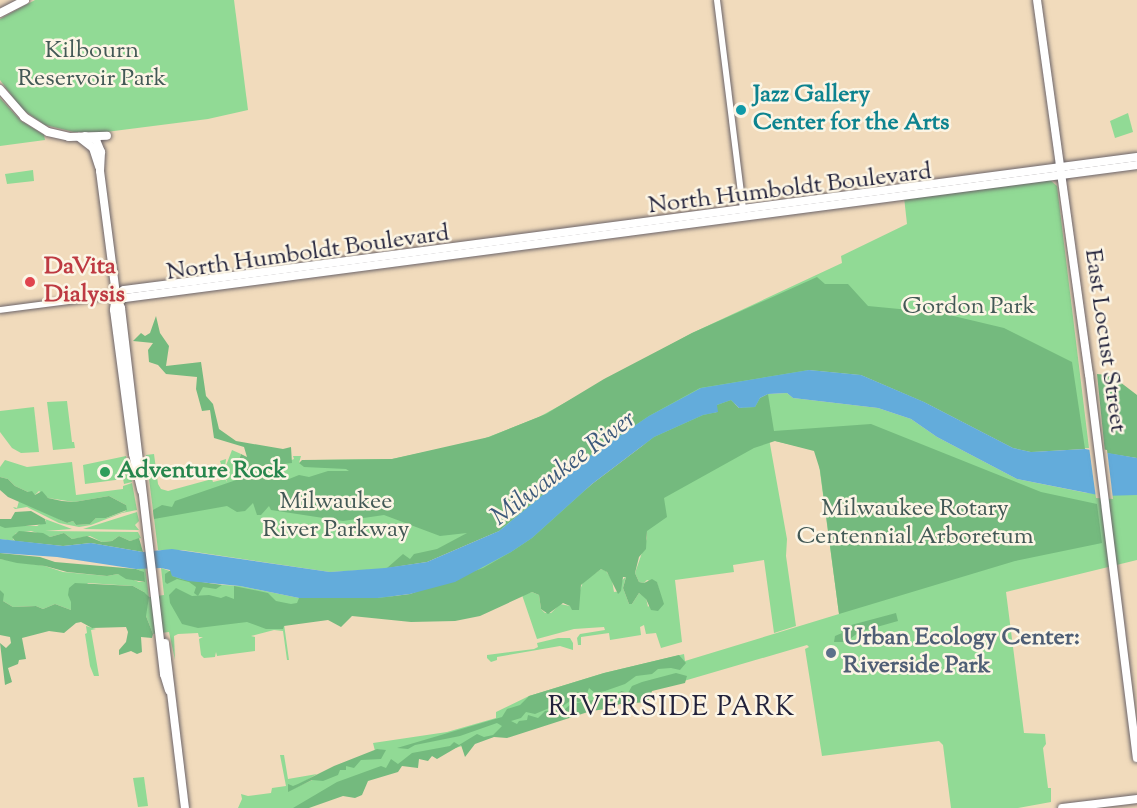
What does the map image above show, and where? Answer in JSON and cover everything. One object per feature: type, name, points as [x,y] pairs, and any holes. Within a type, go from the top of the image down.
[{"type":"main road","points":[[0,13],[26,0]]},
{"type":"main road","name":"East Locust Street","points":[[1037,0],[1089,374],[1137,758]]},
{"type":"main road","points":[[0,89],[18,112],[35,125],[56,135],[107,136],[99,143],[100,171]]},
{"type":"main road","points":[[82,137],[93,147],[100,171],[116,295],[114,310],[128,390],[136,472],[143,497],[161,633],[169,663],[170,690],[185,808]]},
{"type":"main road","name":"North Humboldt Boulevard","points":[[1061,172],[1137,157]]},
{"type":"main road","name":"North Humboldt Boulevard","points":[[116,295],[125,298],[743,212],[1061,172],[1137,165]]},
{"type":"main road","points":[[1062,808],[1137,799]]},
{"type":"street","points":[[717,0],[743,212]]},
{"type":"street","points":[[0,310],[116,295]]},
{"type":"green space","name":"Kilbourn Reservoir Park","points":[[35,0],[234,0],[248,110],[208,119],[106,132],[74,132],[45,125],[22,109],[0,80],[0,19]]},
{"type":"green space","points":[[0,98],[21,121],[44,135],[45,140],[0,146]]},
{"type":"green space","points":[[1128,113],[1133,132],[1115,138],[1110,121]]},
{"type":"green space","points":[[33,170],[34,181],[7,184],[5,174]]},
{"type":"green space","points":[[1050,180],[1057,186],[1089,448],[1031,452],[1013,448],[928,404],[861,375],[809,370],[557,484],[499,531],[414,563],[384,569],[330,572],[182,550],[158,550],[146,455],[154,454],[158,484],[161,489],[168,491],[212,479],[213,482],[225,479],[227,482],[220,461],[226,459],[225,468],[232,450],[241,454],[236,469],[277,466],[294,459],[293,456],[301,456],[299,463],[315,460],[392,459],[478,441],[539,417],[692,333],[842,263],[841,256],[907,224],[904,197]]},
{"type":"green space","name":"Milwaukee River Parkway","points":[[817,277],[825,284],[848,284],[868,306],[941,313],[1004,328],[1072,362],[1085,449],[1031,452],[1013,448],[924,402],[861,375],[809,370],[700,388],[649,416],[591,455],[499,531],[427,562],[387,568],[403,554],[410,559],[414,554],[437,549],[467,533],[440,536],[384,515],[343,521],[271,510],[269,506],[261,515],[257,515],[253,503],[245,511],[237,512],[227,506],[154,519],[153,510],[162,505],[172,507],[175,501],[245,477],[281,474],[289,479],[299,475],[309,477],[328,471],[349,471],[304,467],[299,463],[302,460],[392,459],[489,437],[546,414],[604,379],[692,333]]},
{"type":"green space","points":[[156,316],[160,333],[169,346],[166,366],[201,362],[206,396],[213,404],[219,429],[236,441],[283,449],[291,447],[292,463],[254,467],[245,472],[236,469],[241,454],[247,457],[244,447],[214,438],[210,410],[202,411],[196,389],[197,377],[166,374],[158,365],[149,362],[148,350],[153,343],[133,341],[141,333],[145,336],[150,333]]},
{"type":"green space","points":[[1097,374],[1117,376],[1120,382],[1137,395],[1137,458],[1105,453]]},
{"type":"green space","name":"Milwaukee Rotary Centennial Arboretum","points":[[787,393],[793,398],[878,408],[911,419],[937,437],[1017,479],[1087,493],[1137,495],[1137,560],[1006,592],[1024,733],[1045,734],[1046,744],[1043,748],[1048,788],[1051,788],[1051,802],[1018,808],[951,808],[943,745],[939,741],[822,756],[805,649],[809,647],[807,645],[387,768],[304,808],[238,808],[242,799],[241,794],[248,796],[271,793],[272,788],[286,786],[280,755],[284,755],[288,779],[317,774],[288,791],[381,749],[375,751],[373,743],[447,732],[496,718],[496,712],[529,696],[604,673],[684,654],[685,661],[839,614],[818,457],[814,450],[775,441],[768,433],[787,539],[786,556],[796,626],[774,633],[764,560],[733,565],[734,572],[675,580],[682,642],[661,648],[656,633],[646,634],[644,625],[640,627],[641,635],[610,640],[609,633],[581,637],[581,645],[578,645],[577,638],[580,634],[605,630],[604,627],[574,629],[537,639],[522,595],[532,592],[539,595],[541,609],[545,613],[551,613],[560,604],[570,606],[579,603],[579,593],[583,582],[601,569],[606,571],[612,580],[614,592],[621,591],[620,583],[626,576],[623,588],[629,604],[632,604],[639,593],[646,598],[648,607],[660,594],[657,583],[647,580],[644,583],[639,582],[635,573],[647,538],[647,531],[284,624],[289,660],[287,660],[283,631],[274,630],[251,636],[255,637],[255,651],[217,656],[216,652],[215,657],[204,658],[201,655],[199,639],[203,637],[199,637],[198,633],[178,634],[174,636],[175,660],[169,632],[153,634],[146,616],[144,592],[133,586],[88,583],[71,602],[71,610],[55,604],[43,609],[36,606],[13,607],[3,601],[0,590],[0,559],[45,566],[63,572],[107,576],[118,574],[139,582],[145,582],[141,571],[136,569],[145,566],[149,597],[164,595],[161,568],[208,584],[240,586],[299,598],[378,598],[768,394]]},
{"type":"green space","points":[[768,394],[774,431],[871,424],[1041,492],[1097,504],[1102,543],[1015,561],[839,614],[820,470],[814,451],[775,441],[754,448],[664,498],[667,517],[647,531],[646,549],[639,557],[635,573],[639,582],[644,583],[652,579],[657,582],[664,604],[658,611],[651,610],[646,599],[639,593],[632,604],[629,604],[623,588],[626,577],[623,577],[621,591],[618,594],[607,572],[601,569],[581,585],[579,610],[572,610],[570,606],[563,603],[548,614],[541,609],[539,595],[532,592],[480,616],[455,621],[411,622],[352,616],[341,627],[328,620],[284,626],[283,629],[266,629],[247,622],[198,628],[182,624],[170,603],[169,595],[176,588],[192,596],[209,595],[221,598],[226,596],[234,599],[234,586],[268,593],[276,601],[291,604],[297,603],[299,598],[378,598],[410,594],[483,568],[511,552],[532,538],[592,484],[654,437],[703,415],[717,412],[717,405],[731,400],[739,408],[755,407],[760,398]]},
{"type":"green space","points":[[67,401],[72,442],[75,448],[53,450],[47,402]]},
{"type":"green space","points":[[34,407],[39,452],[21,453],[12,448],[0,432],[0,411]]},
{"type":"green space","name":"Adventure Rock","points":[[126,456],[132,482],[124,484],[123,479],[85,484],[83,465]]},
{"type":"green space","points":[[5,460],[27,467],[72,462],[76,495],[123,489],[123,486],[132,483],[137,510],[91,525],[79,527],[59,523],[27,507],[15,509],[13,507],[17,508],[19,501],[67,523],[73,521],[76,525],[90,524],[96,518],[106,518],[126,511],[126,505],[109,496],[74,502],[48,498],[39,491],[35,495],[15,486],[8,479],[0,477],[0,467]]},
{"type":"green space","points":[[0,477],[8,479],[15,486],[28,492],[32,491],[35,495],[42,491],[48,498],[62,501],[74,502],[109,496],[126,505],[127,510],[106,518],[96,518],[90,524],[76,525],[73,521],[67,523],[8,497],[0,490]]},
{"type":"green space","points":[[31,511],[45,519],[46,524],[5,528],[0,526],[0,519],[11,519],[15,512]]},
{"type":"green space","points":[[137,512],[139,521],[135,525],[139,530],[83,529]]},
{"type":"green space","points":[[45,519],[72,529],[45,531],[138,532],[141,538],[130,541],[119,536],[112,541],[102,542],[90,536],[72,539],[64,533],[50,537],[31,531],[16,533],[13,539],[15,541],[0,539],[0,526],[37,526],[46,521]]},
{"type":"green space","points":[[19,531],[43,533],[50,537],[64,533],[72,539],[87,536],[102,542],[112,541],[119,536],[130,541],[139,538],[143,552],[91,543],[63,546],[15,541],[12,537]]},
{"type":"green space","points":[[0,553],[40,557],[55,562],[136,569],[144,572],[145,582],[126,579],[118,574],[107,576],[67,572],[45,566],[17,563],[0,559]]},
{"type":"green space","points":[[171,570],[172,576],[181,579],[222,585],[216,589],[203,587],[198,596],[194,593],[196,587],[189,582],[177,579],[167,584],[165,574]]},
{"type":"green space","points":[[75,583],[133,586],[144,592],[149,597],[146,616],[153,634],[152,638],[141,637],[142,652],[137,654],[131,651],[119,655],[119,650],[126,642],[128,632],[126,627],[92,628],[81,622],[76,623],[64,633],[49,631],[22,638],[26,659],[19,660],[18,664],[8,668],[12,682],[5,685],[0,643],[6,648],[11,643],[10,637],[0,635],[0,590],[4,594],[3,601],[13,607],[36,606],[43,609],[55,604],[71,610],[69,588]]},
{"type":"green space","points":[[896,613],[898,621],[859,632],[846,642],[834,642],[835,636],[842,633],[840,628]]},
{"type":"green space","points":[[86,626],[96,629],[91,630],[99,676],[94,676],[90,666]]},
{"type":"green space","points":[[570,638],[573,650],[560,646],[497,657],[497,660],[491,662],[487,658],[487,655],[534,649],[538,647],[537,643]]},
{"type":"green space","points":[[679,655],[686,663],[680,670],[658,669],[652,674],[636,676],[625,684],[595,693],[589,688],[585,699],[579,702],[570,701],[563,706],[554,706],[535,714],[526,712],[521,718],[511,721],[517,724],[519,721],[527,720],[528,715],[538,718],[545,711],[565,709],[571,704],[605,698],[611,692],[617,698],[621,691],[628,693],[632,686],[676,673],[687,676],[685,683],[652,691],[648,702],[620,704],[507,738],[494,737],[475,744],[465,757],[461,745],[437,759],[432,756],[428,761],[419,759],[418,768],[402,766],[398,772],[368,781],[362,795],[355,798],[343,796],[309,808],[293,808],[337,782],[381,766],[386,768],[391,759],[398,764],[412,753],[450,746],[454,742],[459,745],[477,734],[484,737],[493,735],[502,726],[497,723],[460,736],[415,745],[408,749],[397,748],[502,717],[507,709],[520,705],[529,696],[604,673]]},
{"type":"green space","points":[[377,749],[386,750],[381,759],[361,760],[354,768],[346,766],[346,770],[340,770],[338,775],[323,781],[312,780],[288,792],[288,784],[293,786]]},
{"type":"green space","points":[[144,777],[148,806],[138,807],[133,778]]},
{"type":"water","name":"Milwaukee River","points":[[809,370],[861,375],[924,402],[1013,448],[1031,452],[1085,449],[1137,458],[1137,495],[1103,496],[1017,479],[937,437],[911,419],[878,408],[793,398],[787,393],[768,394],[760,398],[755,407],[739,408],[731,400],[717,405],[718,412],[703,415],[654,437],[592,484],[532,538],[511,552],[455,582],[410,594],[378,598],[299,598],[240,586],[188,581],[172,576],[170,570],[161,568],[136,569],[57,557],[0,553],[0,539],[63,546],[91,543],[143,552],[172,549],[330,572],[427,562],[499,531],[591,455],[649,416],[701,388]]},
{"type":"pier","points":[[1089,447],[1107,450],[1113,499],[1096,498]]},
{"type":"place","name":"Jazz Gallery Center for the Arts","points":[[741,110]]},
{"type":"place","name":"DaVita Dialysis","points":[[30,282]]},
{"type":"place","name":"Adventure Rock","points":[[105,472]]},
{"type":"place","name":"Urban Ecology Center: Riverside Park","points":[[831,653]]},
{"type":"district","name":"RIVERSIDE PARK","points":[[672,709]]},
{"type":"park label","name":"Gordon Park","points":[[969,308]]}]
